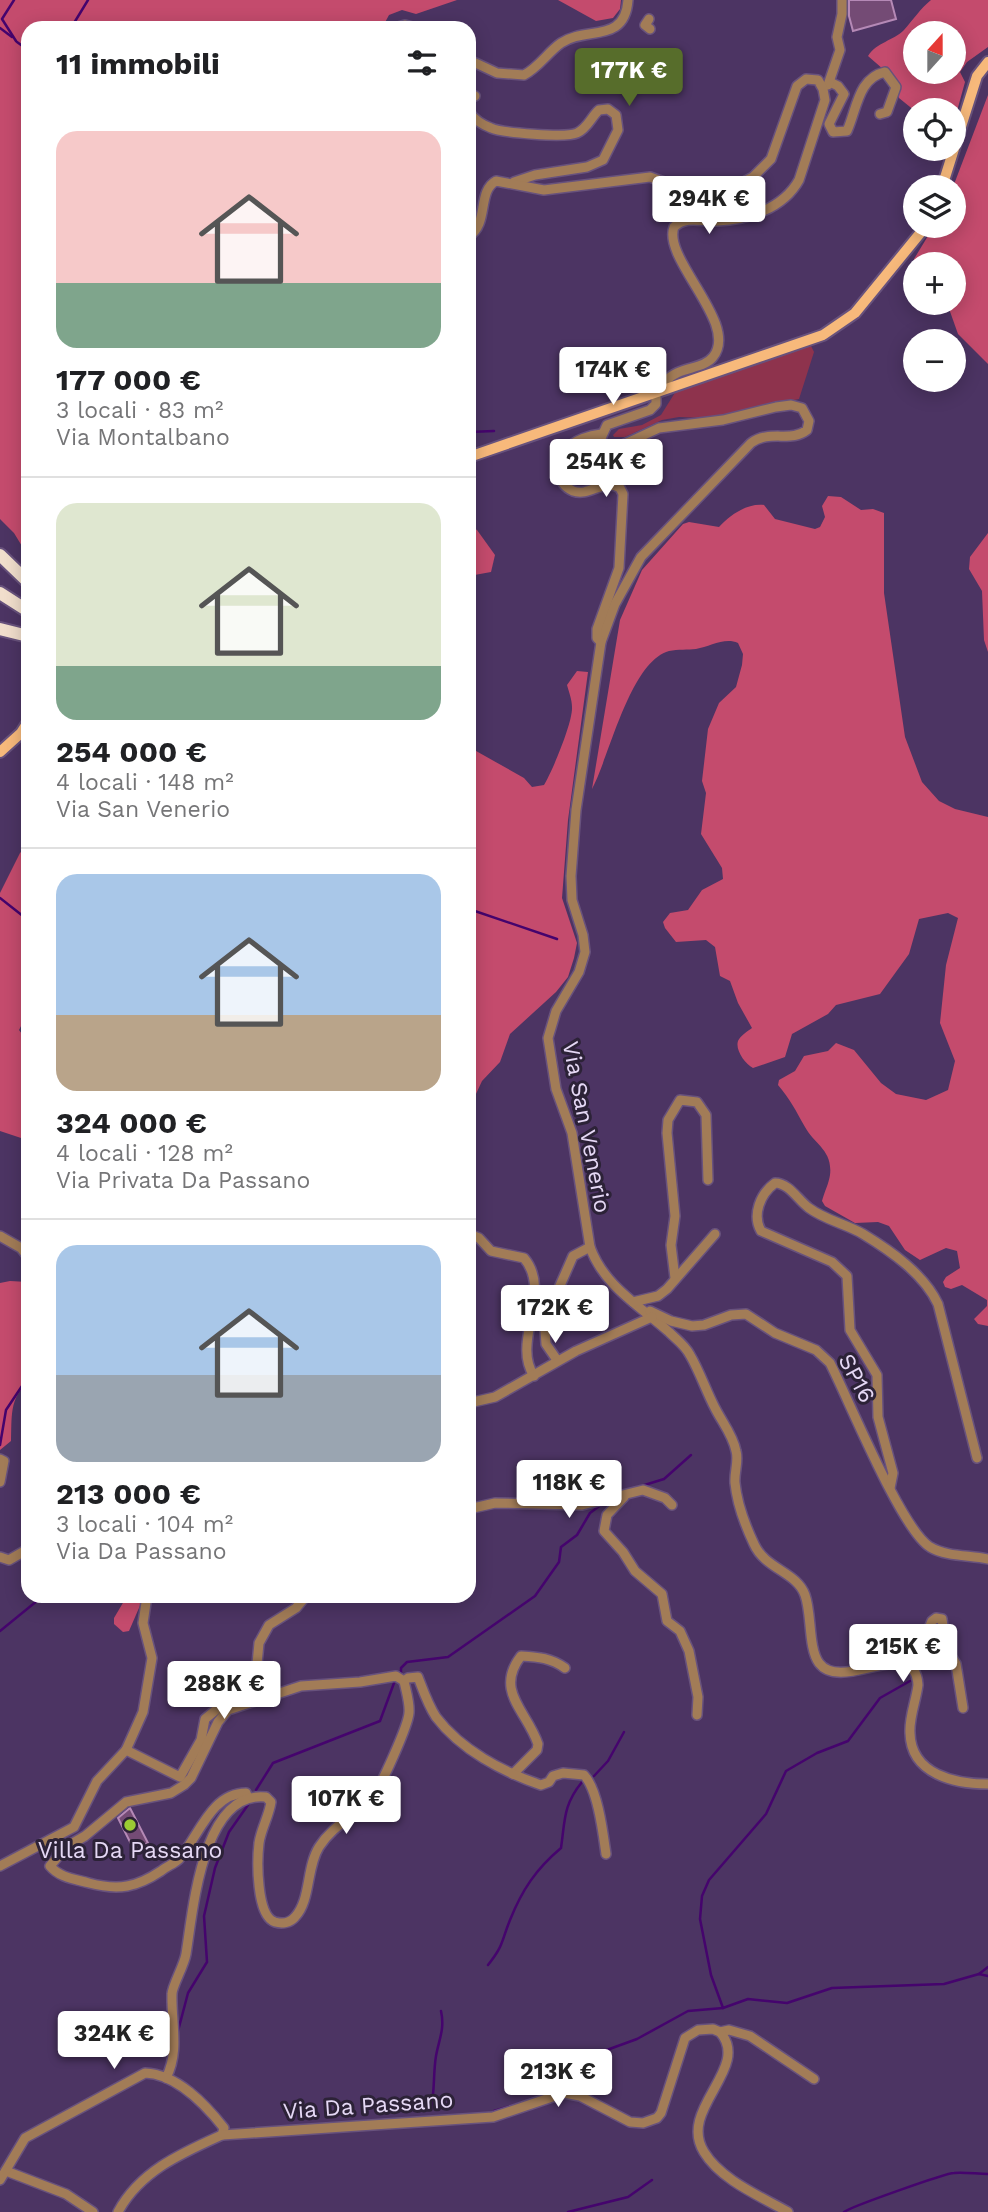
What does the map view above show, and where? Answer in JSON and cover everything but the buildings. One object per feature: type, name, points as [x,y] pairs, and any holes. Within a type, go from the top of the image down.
[{"type":"highway","points":[[0,555],[21,575]]},
{"type":"highway","points":[[0,593],[21,600]]},
{"type":"highway","points":[[0,593],[21,606]]},
{"type":"highway","points":[[0,628],[21,634]]},
{"type":"main road","points":[[946,175],[977,76],[988,62]]},
{"type":"main road","points":[[476,455],[823,335],[855,313],[916,238]]},
{"type":"main road","points":[[0,752],[21,734]]},
{"type":"street","points":[[476,63],[497,73],[524,75],[564,41],[616,26],[624,17],[628,0]]},
{"type":"street","points":[[601,642],[597,638],[597,629],[619,568],[623,494],[620,488],[610,484],[572,491],[561,480],[558,470],[565,451],[591,435],[601,434],[607,425],[650,410],[673,373],[709,360],[715,355],[718,346],[713,320],[705,298],[673,246],[674,227],[685,220],[715,221],[751,216],[785,197],[799,180],[840,50],[837,37],[842,0]]},
{"type":"street","points":[[830,82],[844,94],[829,124],[833,132],[847,131],[864,84],[873,75],[885,72],[895,87],[887,112],[880,114]]},
{"type":"street","points":[[476,228],[490,184],[496,180],[544,190],[650,177],[697,194],[736,186],[753,177],[771,159],[799,83],[806,79],[818,80],[825,93]]},
{"type":"street","points":[[476,118],[488,128],[500,131],[560,136],[578,133],[599,110],[608,109],[616,115],[618,130],[603,160],[587,167],[535,175],[512,182]]},
{"type":"street","name":"Via San Venerio","points":[[601,434],[604,446],[614,449],[659,428],[723,420],[791,405],[802,408],[809,421],[807,430],[798,435],[769,435],[751,443],[655,540],[634,568],[615,604],[601,642],[576,810],[571,876],[572,900],[583,934],[585,952],[579,972],[556,1012],[548,1038],[556,1089],[572,1133],[590,1247],[607,1278],[689,1353],[737,1451],[736,1486],[747,1528],[759,1555],[803,1590],[811,1619],[814,1650],[820,1664],[830,1671],[840,1673],[892,1662],[912,1669]]},
{"type":"street","points":[[675,1278],[671,1245],[675,1216],[667,1133],[668,1120],[680,1100],[696,1102],[706,1115],[708,1180]]},
{"type":"street","points":[[890,1488],[893,1473],[878,1418],[877,1375],[850,1330],[847,1276],[841,1267],[832,1262],[768,1235],[759,1228],[759,1206],[764,1194],[775,1183],[783,1184],[811,1209],[863,1234],[914,1271],[931,1289],[943,1325],[977,1458]]},
{"type":"street","points":[[633,1302],[658,1296],[667,1289],[715,1234]]},
{"type":"street","points":[[0,1236],[21,1248]]},
{"type":"street","points":[[476,1237],[491,1251],[524,1258],[531,1267],[533,1304],[526,1362],[534,1376]]},
{"type":"street","points":[[557,1360],[546,1344],[545,1331],[551,1306],[573,1256],[590,1247]]},
{"type":"street","name":"SP16","points":[[633,1302],[671,1321],[692,1326],[746,1314],[775,1333],[816,1350],[830,1363],[890,1488],[917,1535],[931,1548],[942,1553],[988,1559]]},
{"type":"street","points":[[476,1402],[495,1396],[534,1376],[557,1360],[652,1317]]},
{"type":"street","points":[[0,1459],[5,1463],[0,1482]]},
{"type":"street","points":[[672,1505],[665,1498],[635,1490],[624,1497],[607,1515],[604,1531],[623,1552],[635,1571],[662,1594],[667,1621],[680,1631],[690,1651],[698,1697],[697,1715]]},
{"type":"street","points":[[476,1507],[495,1503],[582,1505],[624,1497]]},
{"type":"street","points":[[0,1557],[9,1560],[21,1553]]},
{"type":"street","points":[[0,1866],[74,1827],[97,1781],[125,1749],[143,1712],[152,1658],[143,1623],[146,1603]]},
{"type":"street","points":[[173,1790],[201,1740],[205,1719],[251,1681],[257,1664],[259,1643],[270,1625],[300,1603]]},
{"type":"street","points":[[963,1708],[956,1664],[946,1648],[942,1619],[936,1618],[932,1621],[912,1669],[918,1677],[910,1734],[916,1753],[931,1771],[947,1780],[988,1784]]},
{"type":"street","points":[[513,1774],[533,1755],[538,1744],[510,1689],[509,1679],[514,1666],[521,1656],[547,1658],[565,1668]]},
{"type":"street","points":[[404,1681],[414,1675],[418,1677],[436,1717],[464,1746],[513,1774],[541,1786],[553,1776],[563,1773],[584,1775],[590,1781],[602,1825],[606,1854]]},
{"type":"street","points":[[166,2078],[173,2063],[172,1993],[183,1965],[205,1856],[219,1825],[229,1811],[248,1798],[266,1797],[271,1802],[260,1840],[259,1886],[267,1917],[273,1922],[284,1924],[294,1918],[302,1903],[310,1866],[319,1847],[336,1825],[371,1798],[379,1787],[404,1731],[409,1713],[404,1681],[396,1676],[360,1682],[301,1686],[228,1710],[218,1722],[191,1778],[171,1793],[126,1802],[85,1836],[66,1847],[50,1866],[55,1872],[66,1877],[100,1886],[124,1887],[146,1882],[177,1862],[202,1824],[225,1799],[236,1793],[246,1793],[248,1798]]},
{"type":"street","points":[[125,1749],[180,1777]]},
{"type":"street","name":"Via Da Passano","points":[[118,2212],[137,2186],[152,2172],[186,2151],[222,2135],[493,2117],[564,2093],[580,2096],[629,2123],[643,2123],[657,2118],[661,2113],[685,2038],[698,2031],[713,2029],[720,2032]]},
{"type":"street","points":[[788,2212],[724,2173],[705,2154],[698,2139],[701,2115],[727,2064],[729,2048],[720,2032],[729,2030],[750,2036],[814,2079]]},
{"type":"street","points":[[0,2180],[25,2138],[145,2073],[166,2078],[190,2093],[224,2128],[222,2135]]},
{"type":"street","points":[[6,2171],[66,2194],[93,2212]]},
{"type":"shaded area","points":[[0,0],[457,0],[416,14],[402,10],[389,15],[386,21],[21,21],[21,544],[0,519]]},
{"type":"shaded area","points":[[558,0],[621,0],[620,9],[613,18],[596,21]]},
{"type":"shaded area","points":[[931,0],[988,0],[988,47],[966,63],[966,21],[912,21]]},
{"type":"shaded area","points":[[903,31],[903,84],[964,84],[961,98],[903,98],[903,101],[899,98],[891,76],[868,56]]},
{"type":"shaded area","points":[[988,95],[988,364],[966,342],[966,329],[956,329],[951,315],[966,315],[966,252],[918,252],[927,238],[966,238],[966,175],[958,175],[963,161],[966,161],[966,153]]},
{"type":"shaded area","points":[[810,344],[814,352],[799,399],[706,418],[679,417],[662,420],[625,437],[613,435],[619,429],[642,425],[661,415],[676,391]]},
{"type":"shaded area","points":[[828,496],[841,497],[861,510],[873,509],[884,513],[884,593],[905,737],[922,782],[939,801],[955,809],[988,817],[988,1326],[978,1324],[974,1319],[987,1306],[987,1300],[962,1285],[951,1289],[945,1287],[943,1282],[946,1277],[960,1268],[957,1251],[946,1248],[920,1260],[905,1250],[889,1226],[878,1222],[855,1223],[825,1206],[822,1201],[830,1175],[829,1159],[778,1085],[779,1080],[795,1071],[804,1056],[828,1051],[836,1043],[854,1050],[881,1083],[896,1094],[926,1100],[948,1090],[955,1061],[940,1023],[946,965],[958,918],[948,913],[919,919],[909,954],[880,994],[836,1005],[828,1014],[792,1034],[785,1057],[753,1068],[741,1056],[737,1045],[740,1037],[752,1028],[730,981],[720,976],[715,947],[706,940],[676,942],[663,922],[670,913],[688,910],[702,890],[723,879],[722,868],[701,834],[706,793],[702,781],[708,729],[719,703],[736,687],[742,665],[743,654],[738,643],[728,641],[696,649],[669,651],[655,659],[643,672],[632,691],[592,789],[620,620],[642,570],[683,524],[689,522],[719,527],[739,511],[764,505],[775,519],[815,529],[820,527],[825,517],[822,506]]},
{"type":"shaded area","points":[[476,529],[495,555],[491,572],[476,575]]},
{"type":"shaded area","points":[[988,533],[988,652],[984,640],[982,591],[969,569],[970,557]]},
{"type":"shaded area","points":[[577,671],[588,672],[568,820],[562,898],[577,943],[574,958],[568,977],[556,992],[510,1034],[500,1062],[482,1081],[476,1094],[476,751],[524,778],[532,787],[544,785],[557,759],[569,724],[572,704],[567,685]]},
{"type":"shaded area","points":[[20,853],[21,1138],[0,1131],[0,893]]},
{"type":"shaded area","points":[[21,1282],[21,1390],[17,1395],[12,1417],[11,1441],[0,1450],[0,1283]]},
{"type":"shaded area","points":[[123,1603],[141,1603],[129,1631],[123,1632],[114,1624],[114,1618]]},
{"type":"waterway","points":[[14,0],[2,19],[16,41]]},
{"type":"waterway","points":[[75,21],[88,0]]},
{"type":"waterway","points":[[0,28],[12,37]]},
{"type":"waterway","points":[[17,42],[21,45]]},
{"type":"waterway","points":[[476,432],[494,431]]},
{"type":"waterway","points":[[0,898],[21,914]]},
{"type":"waterway","points":[[476,911],[557,939]]},
{"type":"waterway","points":[[0,1445],[6,1410],[21,1388]]},
{"type":"waterway","points":[[638,1487],[664,1479],[691,1455]]},
{"type":"waterway","points":[[401,1674],[401,1668],[407,1662],[448,1657],[535,1596],[559,1562],[561,1547],[577,1535],[590,1513],[602,1504]]},
{"type":"waterway","points":[[0,1631],[34,1603]]},
{"type":"waterway","points":[[723,2008],[711,1975],[700,1919],[702,1896],[709,1880],[766,1814],[786,1771],[817,1753],[848,1741],[880,1698],[910,1681]]},
{"type":"waterway","points":[[256,1790],[273,1763],[380,1721],[394,1683]]},
{"type":"waterway","points":[[594,1776],[608,1761],[624,1732]]},
{"type":"waterway","points":[[488,1965],[500,1948],[525,1890],[537,1872],[561,1848],[568,1806],[582,1782]]},
{"type":"waterway","points":[[178,2031],[188,1993],[207,1962],[204,1916],[215,1868],[229,1832],[250,1802]]},
{"type":"waterway","points":[[979,1974],[988,1967]]},
{"type":"waterway","points":[[544,2096],[604,2051],[637,2039],[688,2011],[723,2008],[748,1999],[787,2003],[832,1988],[944,1984],[979,1974],[988,1976]]},
{"type":"waterway","points":[[431,2108],[436,2056],[442,2029],[441,2011]]},
{"type":"waterway","points":[[494,2111],[521,2103]]},
{"type":"waterway","points":[[844,2212],[947,2174],[988,2174]]},
{"type":"waterway","points":[[568,2212],[628,2197],[652,2180]]},
{"type":"place","name":"Villa Da Passano","points":[[130,1825]]}]
